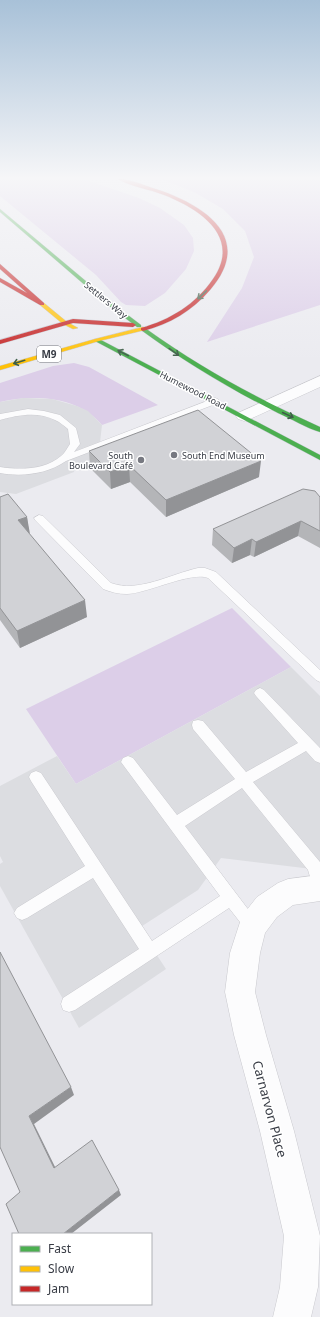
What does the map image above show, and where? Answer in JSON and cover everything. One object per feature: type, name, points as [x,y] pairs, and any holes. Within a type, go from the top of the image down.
[{"type":"main road","name":"Settlers Way","points":[[36,240],[98,294],[141,327]]},
{"type":"main road","points":[[141,327],[159,324],[179,314],[213,285],[221,274],[227,257],[225,240]]},
{"type":"main road","points":[[0,266],[42,304]]},
{"type":"main road","points":[[0,280],[42,304]]},
{"type":"main road","name":"Humewood Road","points":[[42,304],[65,323],[244,416],[320,458]]},
{"type":"main road","name":"M9","points":[[0,342],[65,323],[82,321],[141,327]]},
{"type":"main road","name":"M9","points":[[0,368],[141,327]]},
{"type":"main road","name":"Humewood Road","points":[[141,327],[216,378],[267,405],[320,430]]},
{"type":"street","points":[[244,416],[320,381]]},
{"type":"street","points":[[260,916],[288,892],[320,888]]},
{"type":"street","name":"Carnarvon Place","points":[[260,916],[245,953],[240,992],[250,1035],[277,1130],[311,1240],[292,1317]]},
{"type":"lane","points":[[0,470],[11,473],[40,470],[63,459],[215,401]]},
{"type":"lane","points":[[0,417],[7,414],[33,412],[57,417],[72,428],[75,444],[63,459]]},
{"type":"lane","points":[[39,518],[107,586],[111,588],[123,590],[139,588],[198,572],[205,572],[212,575],[320,677]]},
{"type":"lane","points":[[260,693],[320,757]]},
{"type":"lane","points":[[198,725],[315,867],[320,888]]},
{"type":"lane","points":[[174,824],[244,780],[308,744]]},
{"type":"lane","points":[[128,762],[231,898],[260,916]]},
{"type":"lane","points":[[36,777],[149,951]]},
{"type":"lane","points":[[22,913],[95,868]]},
{"type":"lane","points":[[69,1004],[231,898]]},
{"type":"shaded area","points":[[54,240],[193,240],[194,251],[186,269],[165,293],[145,306],[126,305],[121,302],[96,275]]},
{"type":"shaded area","points":[[248,240],[320,240],[320,305],[207,342],[242,288],[254,257]]},
{"type":"shaded area","points":[[74,363],[89,367],[158,405],[102,425],[92,415],[81,408],[55,400],[27,398],[0,402],[0,383],[53,366]]},
{"type":"shaded area","points":[[23,398],[52,399],[77,406],[88,411],[102,425],[99,451],[92,459],[75,466],[74,472],[16,494],[0,492],[0,402]]},
{"type":"shaded area","points":[[232,608],[291,667],[76,784],[26,709]]},
{"type":"shaded area","points":[[291,667],[320,696],[320,870],[221,858],[198,890],[139,928],[166,969],[79,1028],[0,886],[0,864],[3,862],[0,856],[0,786],[57,756],[76,784]]},
{"type":"building","points":[[198,410],[261,461],[166,500],[129,465],[110,472],[89,451]]},
{"type":"building","points":[[303,489],[315,491],[320,497],[320,531],[301,521],[256,542],[252,539],[234,548],[213,529]]},
{"type":"building","points":[[8,494],[27,517],[18,520],[85,600],[17,631],[0,608],[0,497]]},
{"type":"building","points":[[0,952],[71,1087],[29,1116],[54,1168],[92,1140],[119,1190],[64,1233],[19,1233],[6,1204],[20,1192],[0,1147]]},
{"type":"traffic: fast","points":[[36,240],[110,304],[139,326]]},
{"type":"traffic: fast","points":[[143,329],[184,358],[213,376],[320,430]]},
{"type":"traffic: fast","points":[[97,340],[320,458]]},
{"type":"traffic: slow","points":[[42,304],[65,323],[75,328]]},
{"type":"traffic: slow","points":[[0,368],[97,340],[143,329]]},
{"type":"traffic: jam","points":[[143,329],[163,323],[178,315],[191,306],[205,292],[220,273],[224,264],[226,254],[224,240]]},
{"type":"traffic: jam","points":[[0,266],[42,304]]},
{"type":"traffic: jam","points":[[0,280],[42,304]]},
{"type":"traffic: jam","points":[[0,342],[73,321],[133,325]]},
{"type":"place","name":"South End Museum","points":[[174,455]]},
{"type":"place","name":"South Boulevard Café","points":[[141,460]]}]
